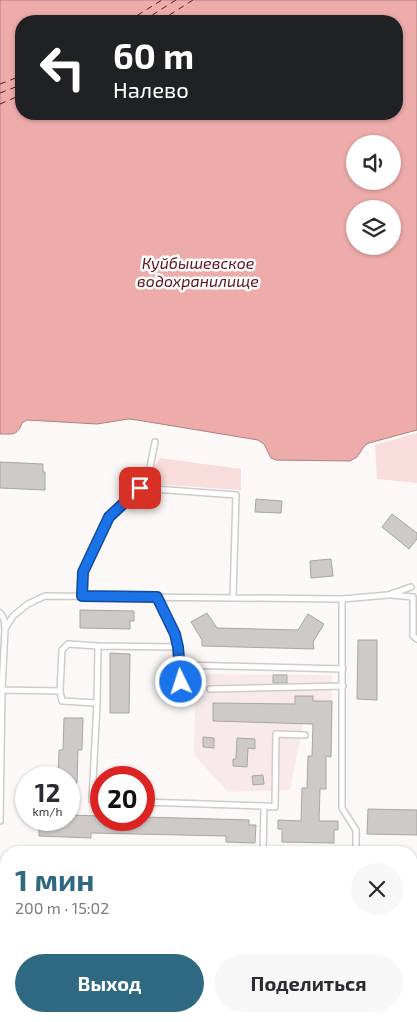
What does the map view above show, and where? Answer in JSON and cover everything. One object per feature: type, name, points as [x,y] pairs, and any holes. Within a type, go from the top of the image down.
[{"type":"lane","points":[[146,488],[155,442]]},
{"type":"lane","points":[[82,596],[83,572],[109,517],[140,488],[146,488],[236,495],[233,598]]},
{"type":"lane","points":[[388,595],[411,588]]},
{"type":"lane","points":[[6,629],[13,616],[28,604],[45,596],[342,599],[388,595],[415,597],[413,636],[417,639]]},
{"type":"lane","points":[[157,597],[175,634],[181,682]]},
{"type":"lane","points":[[342,599],[342,808],[356,830],[356,846]]},
{"type":"lane","points":[[0,613],[4,619],[6,629],[2,690],[0,821]]},
{"type":"lane","points":[[97,703],[62,701],[60,691],[62,650],[68,644],[178,647]]},
{"type":"lane","points":[[94,766],[98,646]]},
{"type":"lane","points":[[180,665],[343,669]]},
{"type":"lane","points":[[210,689],[343,686]]},
{"type":"lane","points":[[2,690],[60,691]]},
{"type":"lane","points":[[155,802],[276,807],[276,734],[305,735]]},
{"type":"lane","points":[[263,846],[264,806]]},
{"type":"shaded area","points":[[417,433],[417,483],[377,479],[375,445]]},
{"type":"shaded area","points":[[160,458],[241,469],[241,490],[151,484],[153,468]]},
{"type":"shaded area","points":[[206,674],[332,675],[331,725],[303,724],[290,790],[228,792],[194,755],[195,696],[207,696]]},
{"type":"water","name":"Куйбышевское водохранилище","points":[[0,0],[417,0],[417,430],[369,443],[365,445],[357,457],[350,461],[276,460],[271,458],[264,444],[258,440],[128,419],[97,424],[27,420],[14,433],[0,434]]},
{"type":"building","points":[[0,462],[43,464],[45,490],[0,488]]},
{"type":"building","points":[[256,499],[282,501],[281,513],[255,512]]},
{"type":"building","points":[[392,514],[417,533],[417,539],[409,549],[382,527]]},
{"type":"building","points":[[331,559],[333,576],[311,578],[310,561]]},
{"type":"building","points":[[80,610],[134,611],[134,621],[130,621],[130,629],[80,628]]},
{"type":"building","points":[[207,613],[217,628],[298,630],[308,614],[324,624],[313,642],[314,649],[202,646],[202,640],[191,622]]},
{"type":"building","points":[[358,640],[377,640],[377,700],[357,699]]},
{"type":"building","points":[[110,653],[130,654],[129,713],[110,713]]},
{"type":"building","points":[[187,675],[202,675],[203,683],[188,684]]},
{"type":"building","points":[[273,675],[287,675],[287,683],[273,683]]},
{"type":"building","points":[[295,696],[313,696],[313,701],[332,701],[331,757],[326,756],[326,789],[320,789],[319,821],[338,821],[338,830],[334,830],[334,843],[282,842],[282,829],[278,829],[278,820],[301,821],[302,788],[307,788],[308,756],[312,756],[313,724],[213,721],[213,703],[295,704]]},
{"type":"building","points":[[64,718],[83,718],[82,750],[78,750],[78,766],[58,766],[59,750],[63,750]]},
{"type":"building","points":[[203,737],[214,738],[214,748],[203,747]]},
{"type":"building","points":[[237,738],[255,739],[255,749],[248,748],[247,767],[233,766],[233,759],[236,759]]},
{"type":"building","points":[[263,775],[264,784],[253,785],[252,776]]},
{"type":"building","points":[[368,809],[417,810],[417,835],[367,834]]},
{"type":"building","points":[[80,815],[90,816],[90,831],[155,831],[155,817],[249,820],[249,825],[256,825],[255,843],[226,842],[226,836],[91,833],[91,838],[39,836],[39,831],[80,831]]},
{"type":"ferry route","points":[[138,15],[162,0]]},
{"type":"ferry route","points":[[152,15],[176,0]]},
{"type":"ferry route","points":[[169,15],[193,0]]},
{"type":"ferry route","points":[[0,84],[15,78]]},
{"type":"ferry route","points":[[0,93],[15,87]]},
{"type":"ferry route","points":[[0,104],[15,98]]},
{"type":"route","points":[[140,488],[109,517],[83,572],[82,596],[157,597],[175,634],[181,682]]}]
